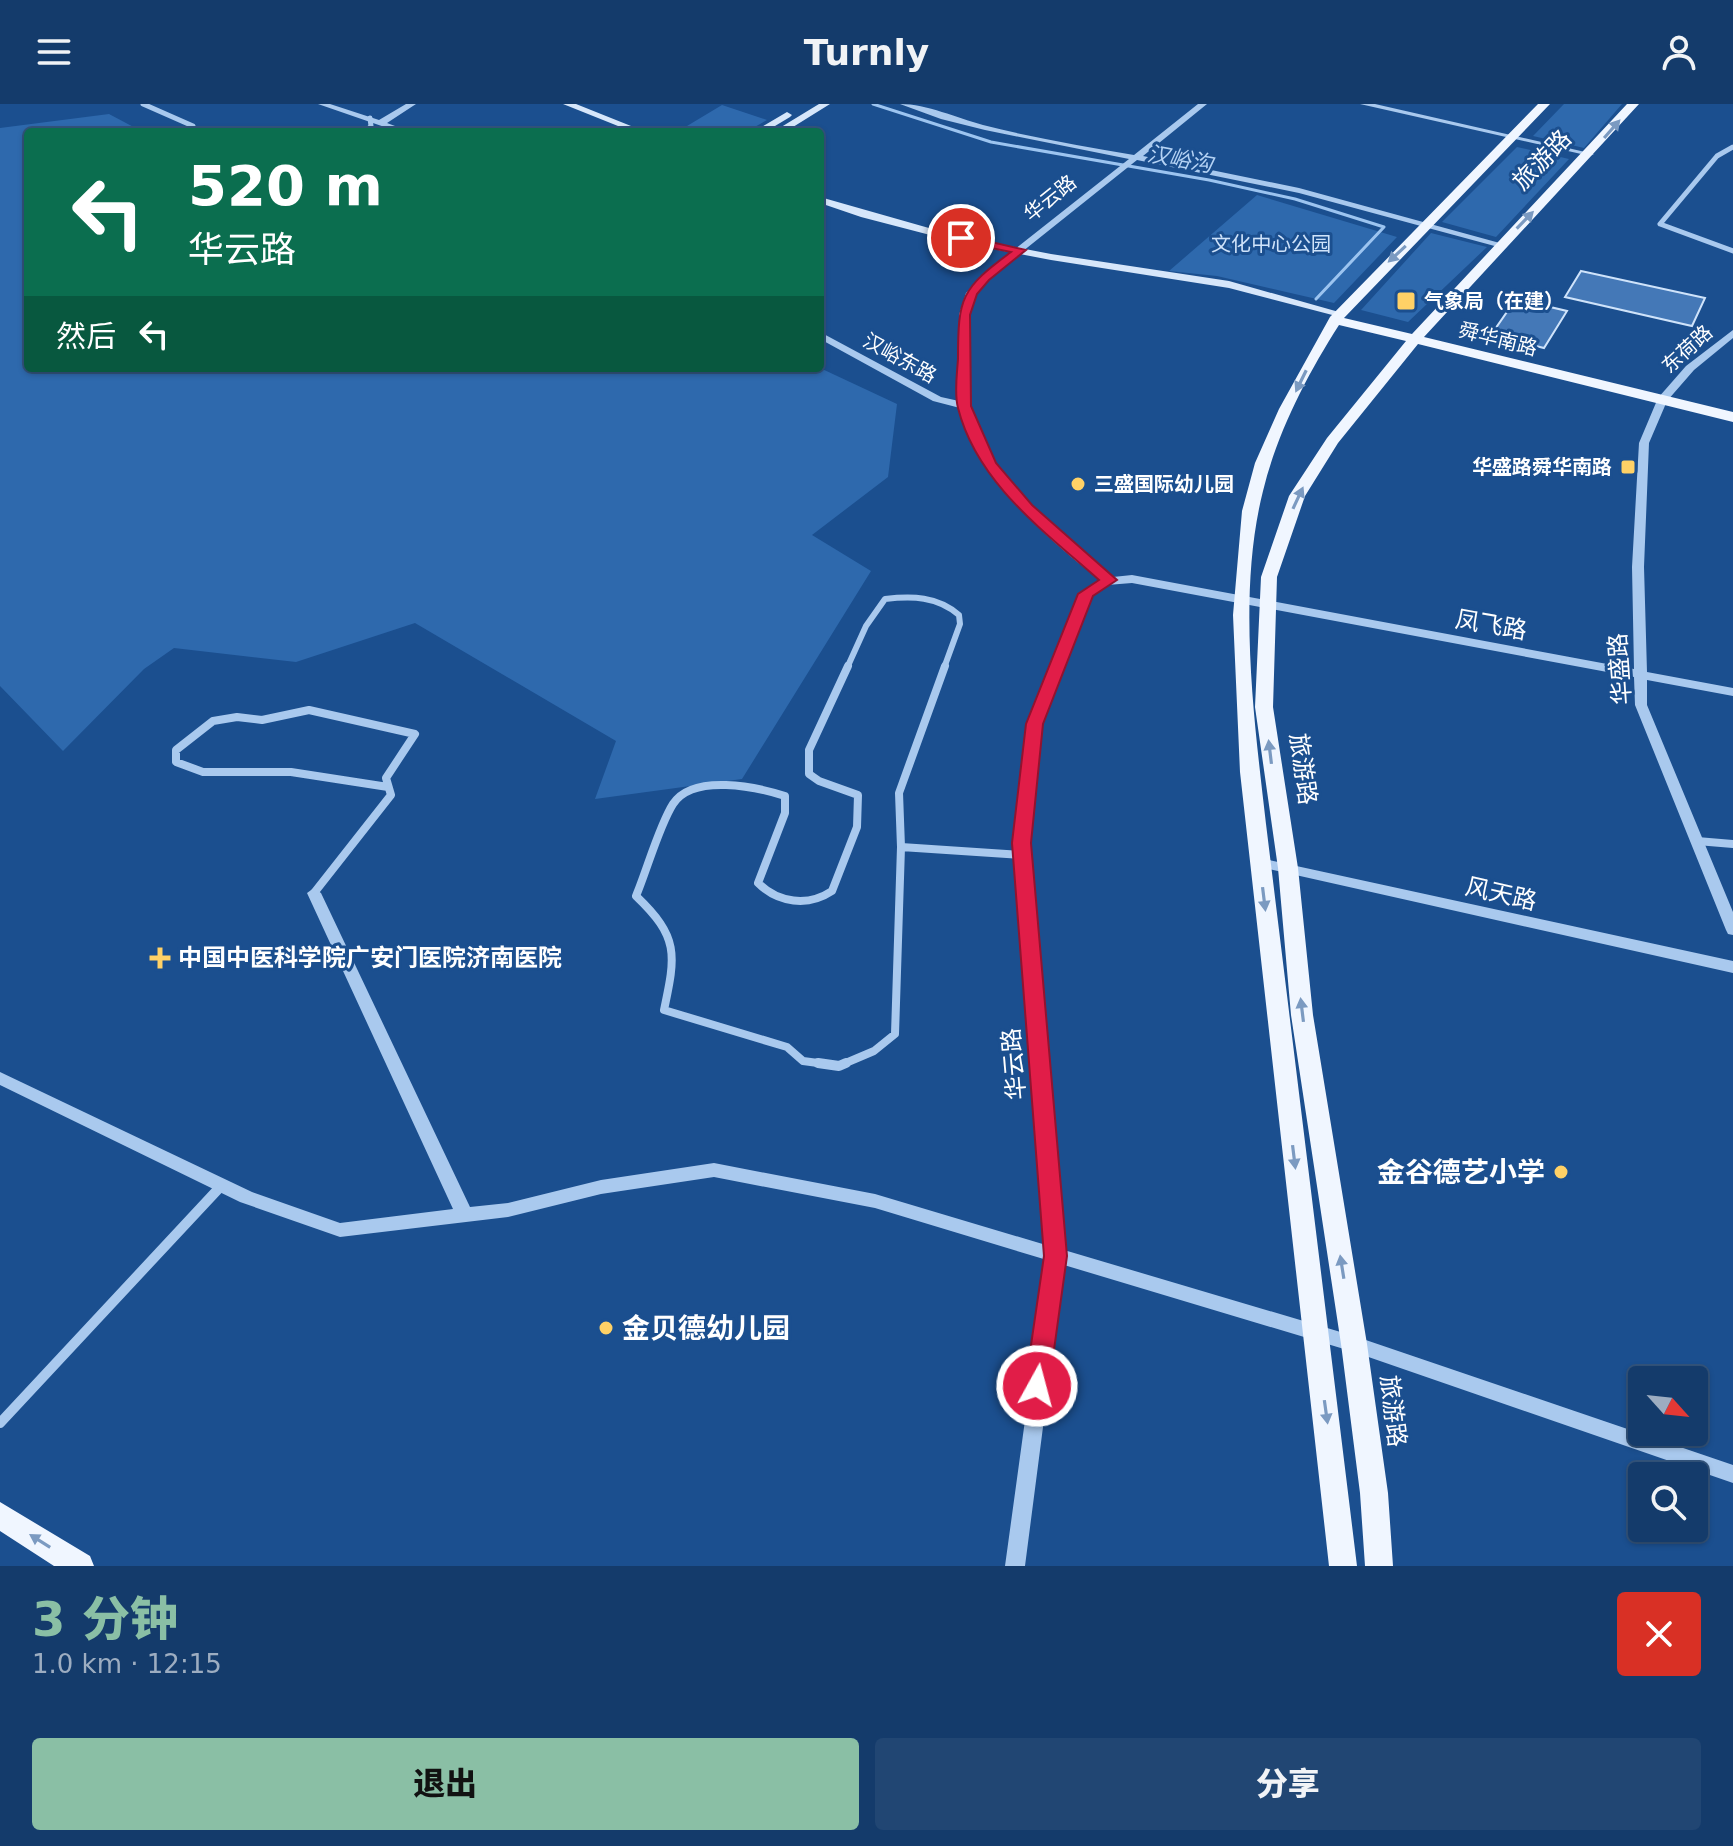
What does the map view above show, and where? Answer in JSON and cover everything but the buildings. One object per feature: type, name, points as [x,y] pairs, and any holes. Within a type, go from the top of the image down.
[{"type":"main road","points":[[568,104],[631,128]]},
{"type":"main road","points":[[765,128],[805,104]]},
{"type":"main road","points":[[785,128],[825,104]]},
{"type":"main road","name":"旅游路","points":[[1343,1566],[1335,1476],[1315,1334],[1248,763],[1243,598],[1251,507],[1277,429],[1320,343],[1338,317],[1368,281],[1429,224],[1509,137],[1544,104]]},
{"type":"main road","name":"旅游路","points":[[1379,1566],[1374,1493],[1354,1344],[1302,1015],[1288,868],[1264,707],[1269,577],[1297,496],[1332,441],[1418,336],[1590,154],[1633,104]]},
{"type":"main road","name":"舜华南路","points":[[824,201],[886,221],[1160,276],[1733,410]]},
{"type":"main road","name":"舜华南路","points":[[1664,396],[1733,417]]},
{"type":"main road","points":[[0,1515],[80,1566]]},
{"type":"street","points":[[143,104],[194,128]]},
{"type":"street","points":[[322,104],[397,128]]},
{"type":"street","points":[[382,122],[412,104]]},
{"type":"street","points":[[904,104],[1014,136],[1281,186],[1502,245]]},
{"type":"street","name":"华云路","points":[[1015,1566],[1056,1256],[1023,855],[1034,724],[1086,594],[1109,580],[1027,509],[989,464],[964,406],[964,315],[971,293],[985,277],[1203,104]]},
{"type":"street","points":[[1364,104],[1590,154]]},
{"type":"street","points":[[369,128],[370,118]]},
{"type":"street","points":[[1733,147],[1717,156],[1660,224],[1733,251]]},
{"type":"street","name":"东荷路","points":[[1664,396],[1690,368],[1733,333]]},
{"type":"street","name":"汉峪东路","points":[[824,337],[937,399],[964,406]]},
{"type":"street","name":"华盛路","points":[[1664,396],[1644,443],[1639,497],[1641,705],[1733,930]]},
{"type":"street","points":[[1109,580],[1132,579],[1243,598]]},
{"type":"street","points":[[930,598],[951,606],[959,615],[960,624],[899,793],[901,847],[895,1034],[874,1051],[839,1066],[803,1061],[787,1047],[664,1010],[674,973],[675,946],[666,927],[636,896],[674,802],[683,793],[745,784],[785,796],[785,813],[758,883],[765,892],[806,903],[824,899],[832,891],[857,827],[858,795],[840,786],[817,782],[809,774],[809,750],[866,626],[885,599],[930,598]]},
{"type":"street","name":"凤飞路","points":[[1243,598],[1270,607],[1733,692]]},
{"type":"street","points":[[388,787],[288,772],[216,774],[190,770],[176,762],[176,750],[213,721],[237,717],[262,720],[309,710],[415,734],[386,778],[391,795],[314,893],[465,1216]]},
{"type":"street","points":[[1697,841],[1733,844]]},
{"type":"street","points":[[901,847],[1023,855]]},
{"type":"street","name":"风天路","points":[[1260,863],[1733,967]]},
{"type":"street","points":[[0,1078],[246,1197],[340,1230],[508,1210],[601,1187],[714,1170],[875,1201],[1354,1344],[1733,1474]]},
{"type":"street","points":[[0,1423],[222,1185]]},
{"type":"green space","points":[[1564,104],[1622,104],[1584,148],[1533,136]]},
{"type":"green space","points":[[722,105],[767,120],[753,128],[684,128]]},
{"type":"green space","points":[[109,114],[135,128],[24,128],[24,372],[824,370],[897,404],[888,477],[812,535],[871,571],[742,779],[595,799],[616,741],[415,623],[296,662],[174,648],[144,669],[63,751],[0,686],[0,128]]},
{"type":"green space","points":[[1517,147],[1569,159],[1496,237],[1442,222]]},
{"type":"green space","name":"文化中心公园","points":[[1257,195],[1397,237],[1334,303],[1217,276],[1169,271]]},
{"type":"green space","points":[[1431,233],[1487,247],[1408,322],[1361,310]]},
{"type":"waterway","name":"汉峪沟","points":[[873,104],[991,142],[1209,180],[1295,199],[1384,227],[1316,299]]},
{"type":"place","name":"气象局（在建）","points":[[1406,301]]},
{"type":"place","name":"华盛路舜华南路","points":[[1628,467]]},
{"type":"place","name":"三盛国际幼儿园","points":[[1078,484]]},
{"type":"place","name":"中国中医科学院广安门医院济南医院","points":[[160,958]]},
{"type":"place","name":"金谷德艺小学","points":[[1561,1172]]},
{"type":"place","name":"金贝德幼儿园","points":[[606,1328]]},
{"type":"route","points":[[961,238],[1020,250],[985,277],[971,293],[964,315],[964,406],[989,464],[1027,509],[1090,567],[1109,580],[1086,594],[1034,724],[1022,843],[1056,1256],[1037,1386]]}]
